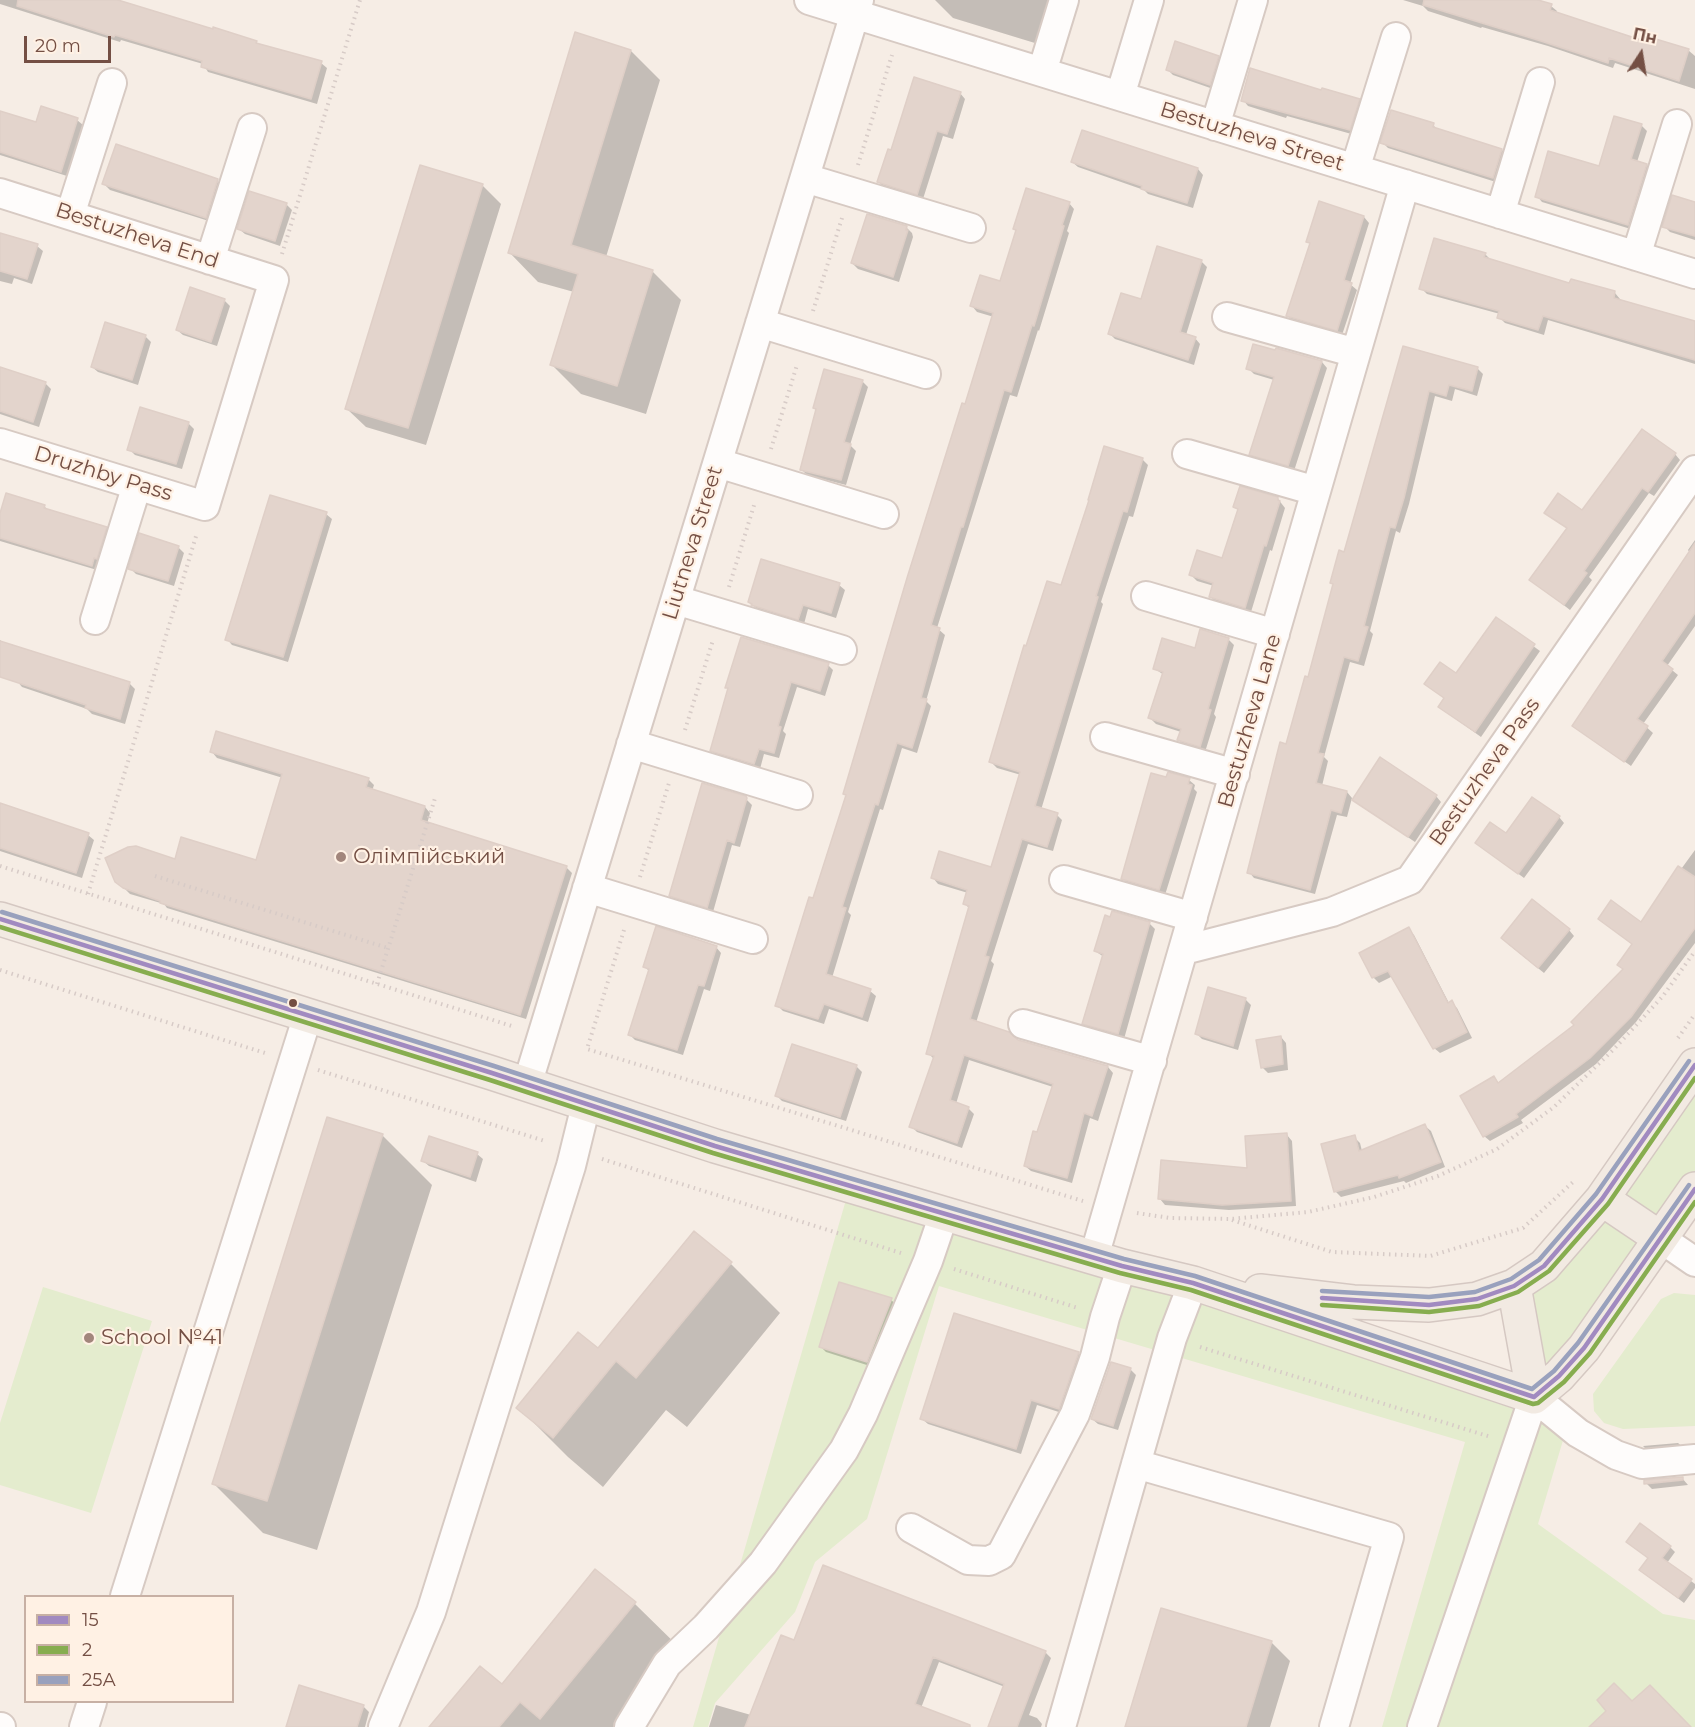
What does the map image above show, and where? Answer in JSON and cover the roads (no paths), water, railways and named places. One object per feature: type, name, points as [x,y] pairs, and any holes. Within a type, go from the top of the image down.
[{"type":"main road","points":[[0,919],[586,1105],[944,1214],[1193,1283],[1534,1397]]},
{"type":"main road","points":[[1193,1283],[1353,1302],[1429,1305],[1477,1299],[1514,1286],[1544,1266],[1602,1199],[1685,1054]]},
{"type":"main road","points":[[1534,1397],[1559,1376],[1584,1348],[1695,1189]]},
{"type":"main road","points":[[1602,1199],[1660,1238]]},
{"type":"main road","points":[[1514,1286],[1534,1397]]},
{"type":"street","name":"Bestuzheva Street","points":[[809,0],[857,7],[900,28],[1695,274]]},
{"type":"street","points":[[1042,72],[1064,0]]},
{"type":"street","points":[[1120,96],[1149,0]]},
{"type":"street","points":[[1215,126],[1253,0]]},
{"type":"street","name":"Liutneva Street","points":[[527,1085],[857,7]]},
{"type":"street","points":[[1355,169],[1396,37]]},
{"type":"street","points":[[1500,214],[1540,82]]},
{"type":"street","points":[[70,215],[112,83]]},
{"type":"street","points":[[1636,256],[1677,124]]},
{"type":"street","points":[[210,260],[252,128]]},
{"type":"street","points":[[805,178],[971,228]]},
{"type":"street","name":"Bestuzheva Lane","points":[[911,1528],[968,1560],[989,1561],[1001,1555],[1075,1414],[1095,1357],[1105,1317],[1109,1209],[1405,184]]},
{"type":"street","name":"Bestuzheva End","points":[[0,193],[274,280],[205,506]]},
{"type":"street","points":[[1227,317],[1356,354]]},
{"type":"street","points":[[760,323],[926,374]]},
{"type":"street","name":"Druzhby Pass","points":[[0,443],[205,506]]},
{"type":"street","points":[[1187,454],[1316,491]]},
{"type":"street","points":[[718,462],[884,513]]},
{"type":"street","name":"Bestuzheva Pass","points":[[1184,950],[1332,912],[1410,880],[1695,470]]},
{"type":"street","points":[[95,620],[137,485]]},
{"type":"street","points":[[1146,596],[1275,634]]},
{"type":"street","points":[[676,600],[842,650]]},
{"type":"street","points":[[1105,737],[1235,774]]},
{"type":"street","points":[[631,744],[798,795]]},
{"type":"street","points":[[1064,880],[1194,917]]},
{"type":"street","points":[[587,888],[753,939]]},
{"type":"street","points":[[125,1595],[308,1015]]},
{"type":"street","points":[[1023,1023],[1152,1061]]},
{"type":"street","points":[[383,1727],[431,1611],[574,1158],[586,1105]]},
{"type":"street","points":[[629,1727],[668,1664],[706,1627],[764,1563],[844,1450],[863,1414],[928,1261],[944,1214]]},
{"type":"street","points":[[1660,1238],[1695,1262]]},
{"type":"street","points":[[1061,1727],[1172,1338],[1193,1283]]},
{"type":"street","points":[[1422,1727],[1534,1397],[1570,1426],[1616,1455],[1642,1464],[1695,1459]]},
{"type":"street","points":[[1136,1464],[1389,1537],[1334,1727]]},
{"type":"street","points":[[84,1727],[91,1703]]},
{"type":"place","name":"Олімпійський","points":[[341,857]]},
{"type":"place","name":"School №41","points":[[89,1338]]}]
